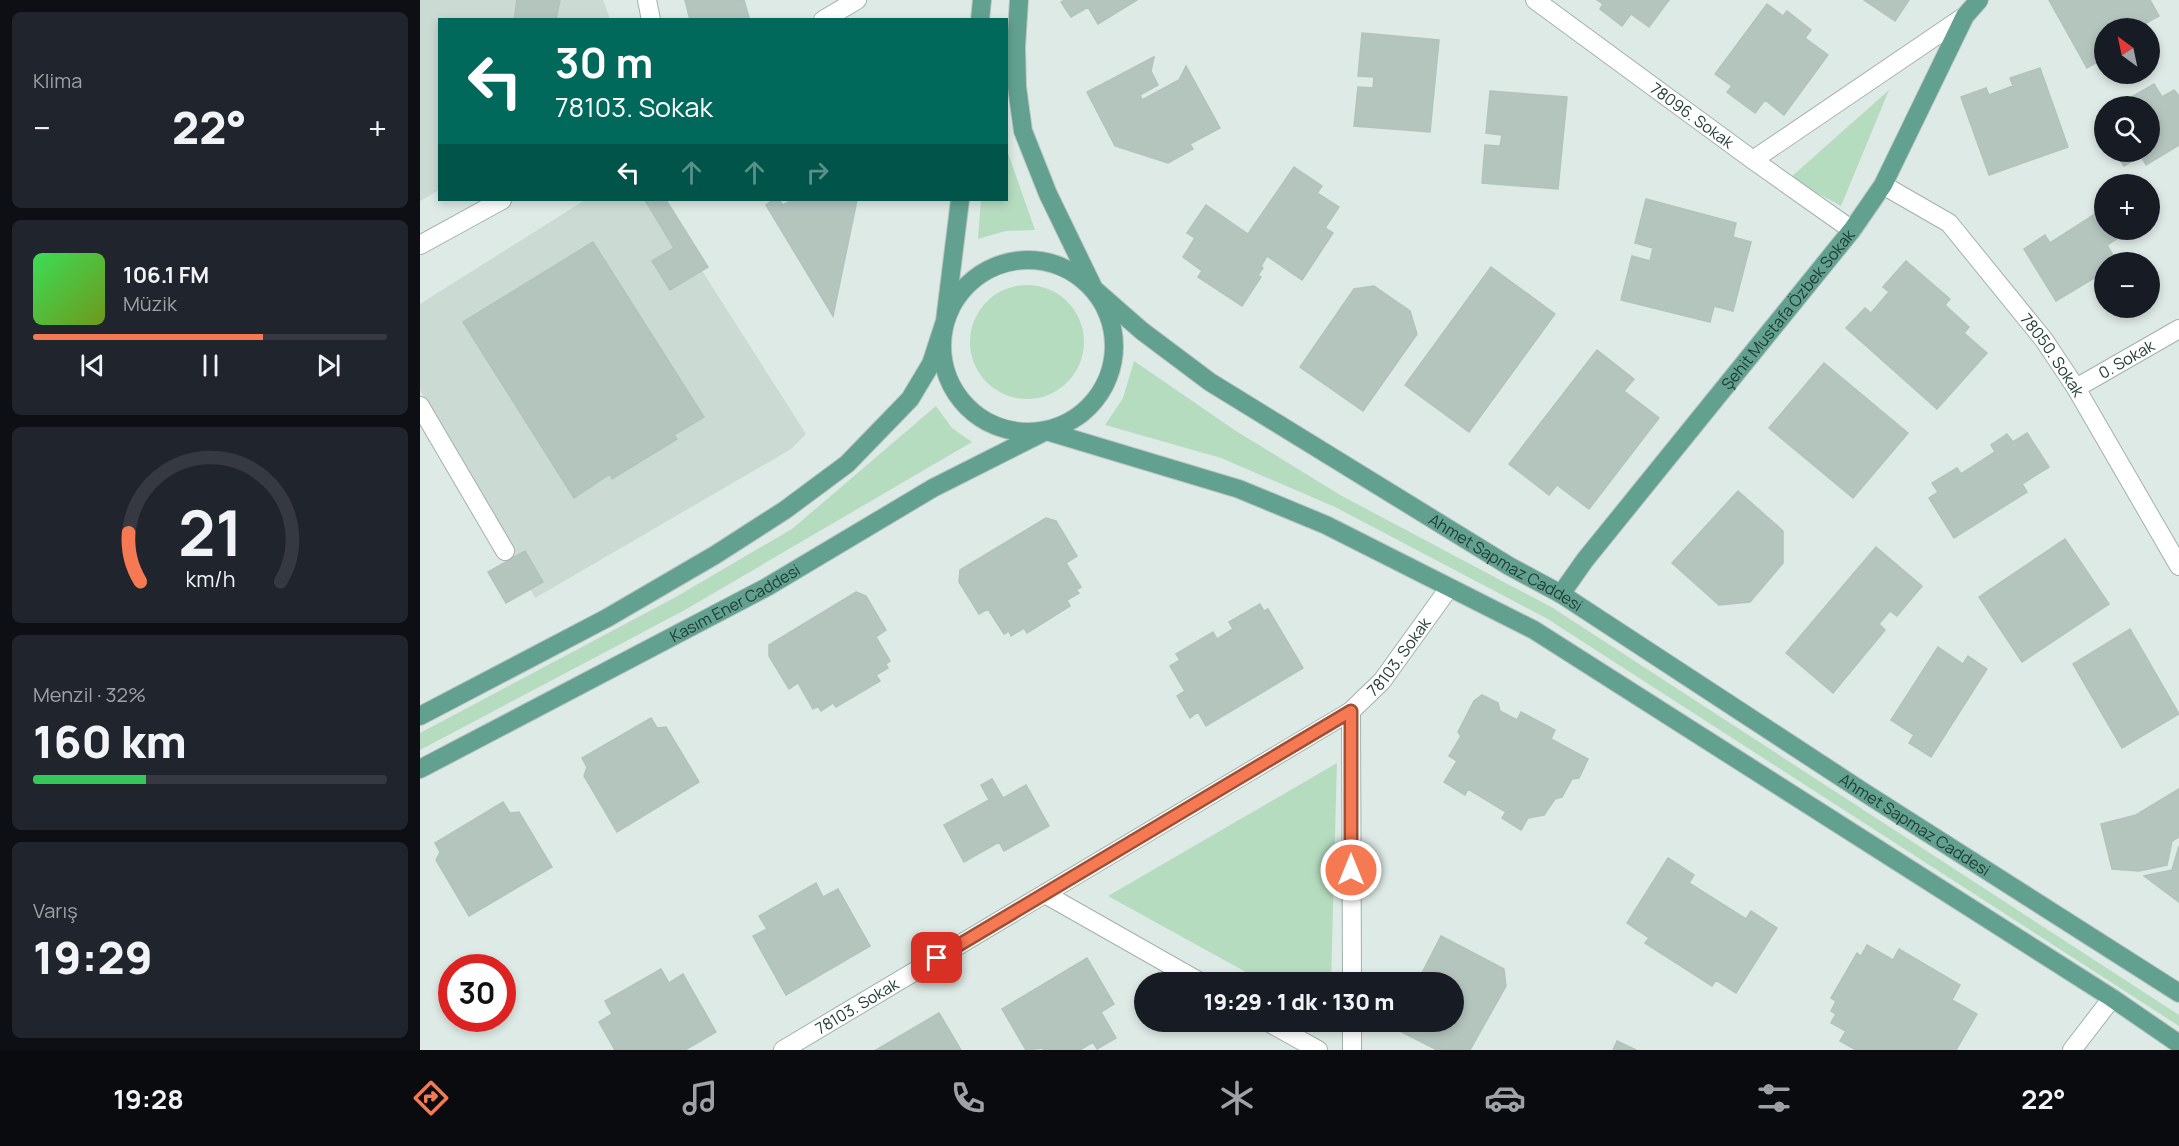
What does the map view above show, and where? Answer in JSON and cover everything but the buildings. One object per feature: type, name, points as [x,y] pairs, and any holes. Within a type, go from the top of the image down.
[{"type":"main road","points":[[980,18],[982,0]]},
{"type":"main road","name":"Ahmet Sapmaz Caddesi","points":[[1019,0],[1016,47],[1017,87],[1023,131],[1048,194],[1094,289],[1142,331],[1210,382],[1509,566],[1561,594],[1881,803],[2179,993]]},
{"type":"main road","name":"Şehit Mustafa Özbek Sokak","points":[[1561,594],[1585,560],[1852,230],[1883,185],[1965,16],[1979,0]]},
{"type":"main road","points":[[960,201],[941,351],[948,380],[964,405],[987,423],[1016,432],[1046,431],[1239,489],[1326,525],[1534,630],[2112,998],[2179,1044]]},
{"type":"main road","points":[[420,716],[607,618],[715,555],[785,510],[847,464],[910,399],[931,364],[945,321],[956,297],[974,278],[997,265],[1023,259],[1050,262],[1074,272],[1094,289],[1109,315],[1115,344],[1110,374],[1096,400],[1074,420],[1046,431]]},
{"type":"main road","name":"Kasım Ener Caddesi","points":[[420,769],[767,587],[933,488],[1046,431]]},
{"type":"street","points":[[647,0],[651,18]]},
{"type":"street","points":[[826,18],[857,0]]},
{"type":"street","name":"78096. Sokak","points":[[1535,0],[1852,230]]},
{"type":"street","points":[[1753,160],[1965,16]]},
{"type":"street","name":"78050. Sokak","points":[[1883,185],[1949,223],[2044,340],[2076,388],[2179,566]]},
{"type":"street","points":[[420,245],[500,201]]},
{"type":"street","name":"0. Sokak","points":[[2076,388],[2179,329]]},
{"type":"street","points":[[420,406],[505,551]]},
{"type":"street","name":"78103. Sokak","points":[[783,1050],[1351,711],[1382,681],[1449,588]]},
{"type":"street","points":[[1351,711],[1352,972]]},
{"type":"street","points":[[1046,894],[1182,972]]},
{"type":"street","points":[[2072,1050],[2112,998]]},
{"type":"street","points":[[1286,1032],[1318,1050]]},
{"type":"street","points":[[1352,1032],[1352,1050]]},
{"type":"shaded area","points":[[420,0],[603,0],[610,18],[438,18],[438,191],[420,201]]},
{"type":"shaded area","points":[[583,201],[658,201],[806,434],[791,449],[535,598],[420,390],[420,304]]},
{"type":"green space","points":[[1889,90],[1841,206],[1790,178]]},
{"type":"green space","points":[[1008,153],[1035,230],[1006,231],[978,239],[981,201],[1008,201]]},
{"type":"green space","points":[[1027,285],[1049,290],[1067,302],[1079,320],[1084,342],[1079,364],[1067,382],[1049,394],[1027,399],[1005,394],[987,382],[975,364],[970,342],[975,320],[987,302],[1005,290]]},
{"type":"green space","points":[[1134,361],[1236,431],[1342,496],[1553,608],[2179,1015],[2179,1026],[1546,618],[1335,507],[1221,458],[1105,425],[1123,398]]},
{"type":"green space","points":[[936,406],[952,428],[972,442],[683,611],[420,750],[420,733],[674,598],[792,529]]},
{"type":"green space","points":[[1337,763],[1331,972],[1246,972],[1108,896]]},
{"type":"route","points":[[937,958],[1351,711],[1351,870]]}]
